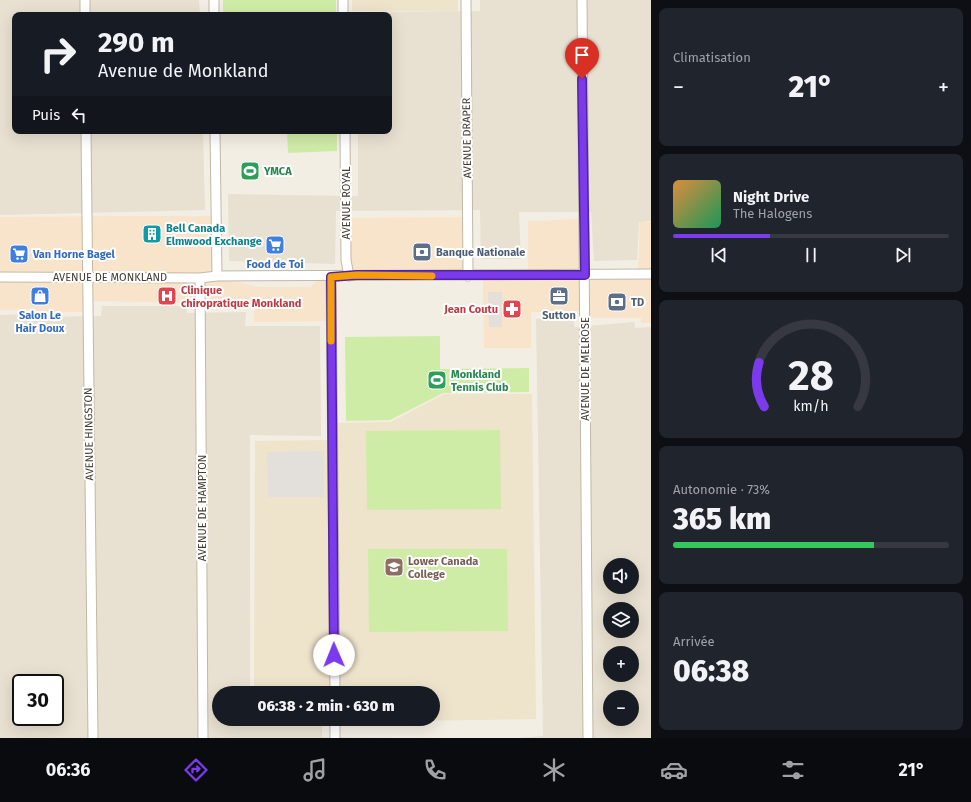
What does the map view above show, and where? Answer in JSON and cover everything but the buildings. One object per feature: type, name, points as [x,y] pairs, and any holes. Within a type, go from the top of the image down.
[{"type":"street","points":[[85,0],[85,12]]},
{"type":"street","points":[[214,0],[214,12]]},
{"type":"street","points":[[343,0],[344,12]]},
{"type":"street","name":"AVENUE DRAPER","points":[[466,0],[468,276]]},
{"type":"street","name":"AVENUE DE MELROSE","points":[[582,0],[588,738]]},
{"type":"street","name":"AVENUE HINGSTON","points":[[86,134],[93,738]]},
{"type":"street","points":[[216,134],[217,276]]},
{"type":"street","name":"AVENUE ROYAL","points":[[345,134],[346,253],[349,276]]},
{"type":"street","name":"AVENUE DE MONKLAND","points":[[0,277],[200,278],[217,276],[331,277],[651,274]]},
{"type":"street","points":[[331,277],[335,686]]},
{"type":"street","name":"AVENUE DE HAMPTON","points":[[200,278],[203,738]]},
{"type":"street","points":[[335,726],[335,738]]},
{"type":"shaded area","points":[[0,0],[199,0],[200,12],[12,12],[12,134],[203,134],[205,210],[0,215]]},
{"type":"shaded area","points":[[352,0],[458,0],[458,11],[352,11]]},
{"type":"shaded area","points":[[480,0],[651,0],[651,221],[639,222],[637,260],[594,261],[591,212],[519,212],[521,259],[481,259],[480,210],[336,211],[335,264],[229,261],[228,194],[358,196],[358,134],[392,134],[392,12],[357,12],[480,11]]},
{"type":"shaded area","points":[[216,216],[217,276],[257,287],[310,287],[322,277],[331,277],[331,321],[254,322],[255,309],[201,309],[201,303],[91,301],[91,312],[40,312],[32,309],[0,310],[0,217]]},
{"type":"shaded area","points":[[468,217],[468,276],[349,276],[345,218]]},
{"type":"shaded area","points":[[584,219],[585,275],[638,274],[640,222],[651,222],[651,323],[641,323],[641,318],[585,318],[584,311],[531,312],[531,348],[484,348],[483,276],[528,275],[528,221]]},
{"type":"shaded area","points":[[488,292],[502,292],[502,327],[489,327]]},
{"type":"shaded area","points":[[102,306],[187,306],[187,313],[246,312],[245,326],[320,326],[321,436],[250,435],[250,686],[212,686],[212,726],[322,726],[322,737],[400,738],[0,738],[0,315],[28,314],[34,317],[101,316]]},
{"type":"shaded area","points":[[574,316],[574,327],[634,322],[635,328],[651,327],[651,738],[517,738],[543,736],[536,319]]},
{"type":"shaded area","name":"Lower Canada College","points":[[444,394],[532,394],[536,719],[440,720],[440,686],[254,686],[255,441],[332,440],[333,423],[391,422]]},
{"type":"shaded area","points":[[324,451],[324,497],[268,497],[267,452]]},
{"type":"green space","points":[[223,0],[336,0],[336,12],[223,12]]},
{"type":"green space","points":[[287,134],[337,134],[337,151],[288,153]]},
{"type":"green space","name":"Monkland Tennis Club","points":[[440,336],[440,369],[529,368],[529,392],[443,393],[390,420],[346,421],[345,337]]},
{"type":"green space","points":[[500,430],[501,509],[367,510],[366,431]]},
{"type":"green space","points":[[368,549],[507,549],[508,631],[369,632]]},
{"type":"slow traffic","points":[[331,341],[331,277],[357,275],[432,276]]},
{"type":"place","name":"YMCA","points":[[250,171]]},
{"type":"place","name":"Bell Canada Elmwood Exchange","points":[[152,234]]},
{"type":"place","name":"Food de Toi","points":[[275,245]]},
{"type":"place","name":"Banque Nationale","points":[[422,252]]},
{"type":"place","name":"Van Horne Bagel","points":[[19,254]]},
{"type":"place","name":"Salon Le Hair Doux","points":[[40,296]]},
{"type":"place","name":"Clinique chiropratique Monkland","points":[[167,296]]},
{"type":"place","name":"Sutton","points":[[559,296]]},
{"type":"place","name":"TD","points":[[617,302]]},
{"type":"place","name":"Jean Coutu","points":[[512,309]]},
{"type":"place","name":"Monkland Tennis Club","points":[[437,380]]},
{"type":"place","name":"Lower Canada College","points":[[394,567]]},
{"type":"route","points":[[334,655],[331,277],[357,275],[585,275],[582,79]]}]
